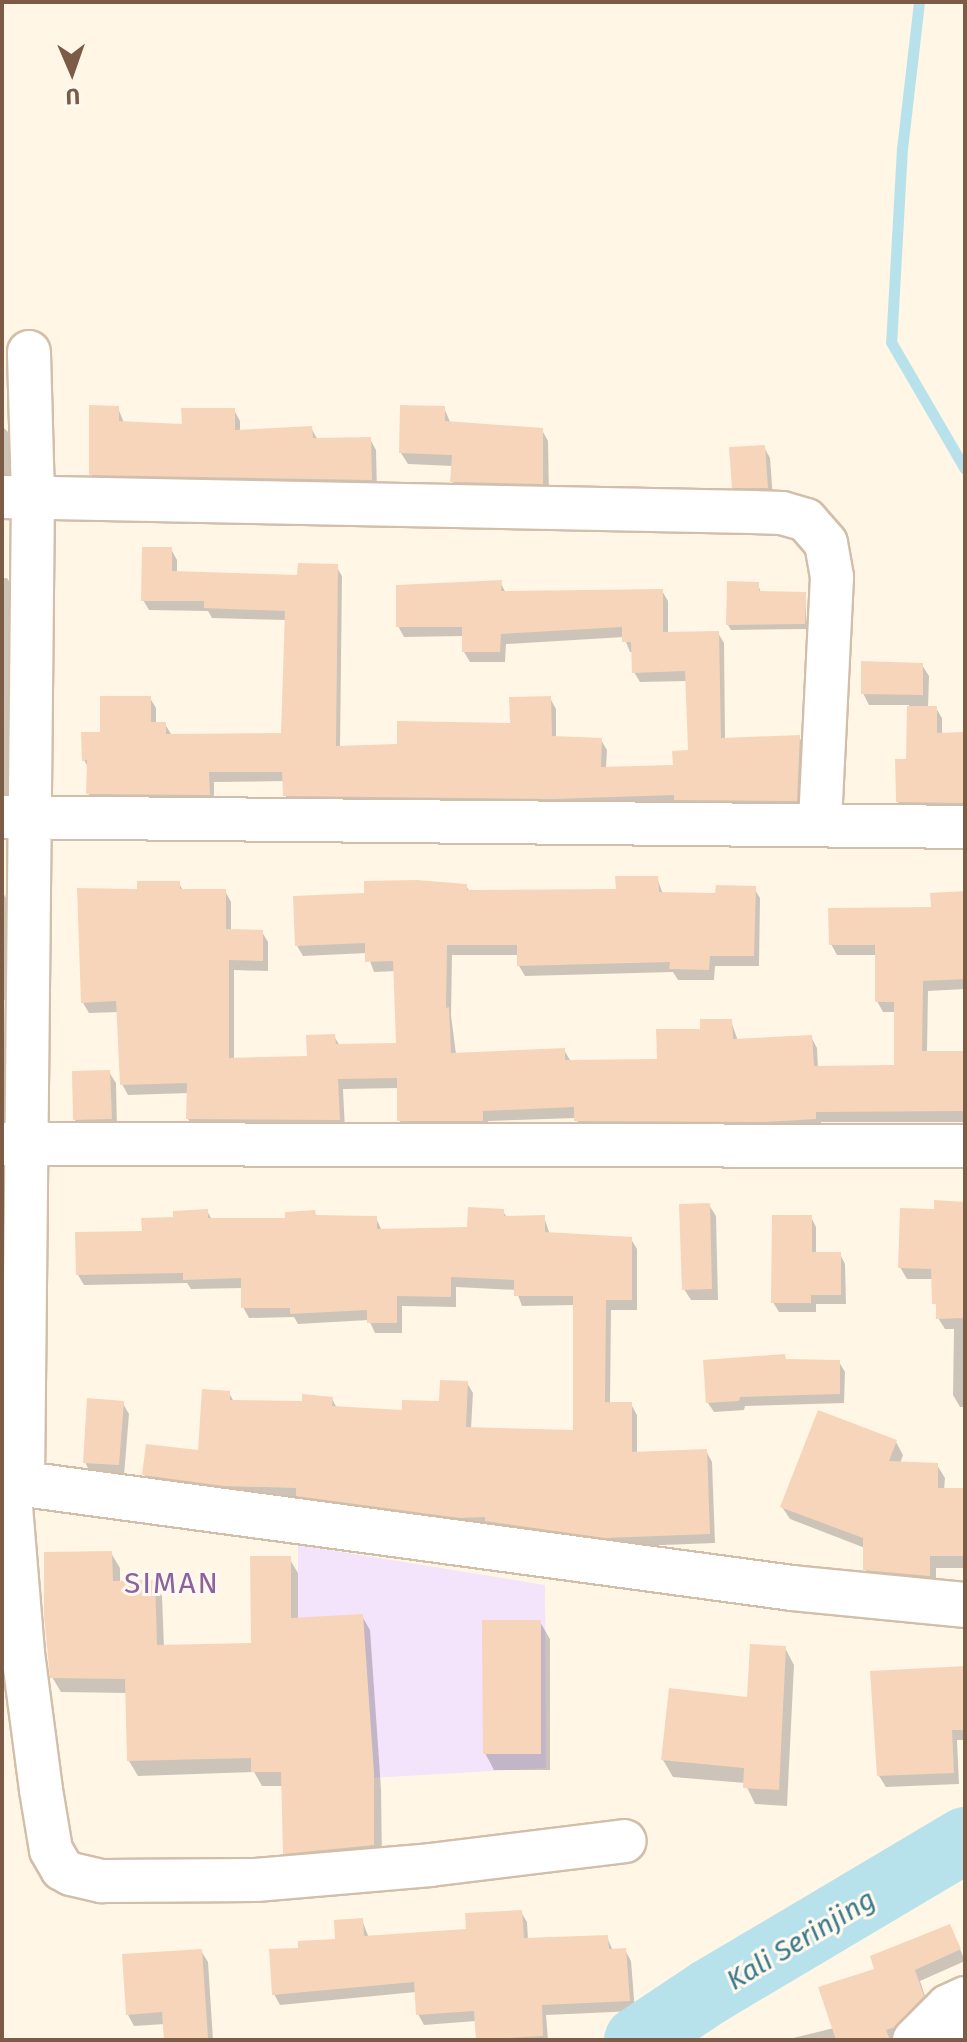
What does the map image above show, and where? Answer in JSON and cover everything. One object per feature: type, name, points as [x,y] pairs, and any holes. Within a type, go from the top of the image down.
[{"type":"main road","points":[[11,1482],[792,1588],[965,1605]]},
{"type":"street","points":[[29,352],[17,497],[11,1482],[23,1653],[51,1850],[62,1869],[102,1881],[256,1880],[430,1865],[625,1841]]},
{"type":"street","points":[[17,497],[752,512],[782,513],[806,520],[826,543],[832,577],[820,825]]},
{"type":"street","points":[[15,816],[965,827]]},
{"type":"street","points":[[14,1144],[965,1146]]},
{"type":"street","points":[[914,2040],[955,2015]]},
{"type":"shaded area","points":[[298,1545],[545,1585],[546,1768],[298,1782]]},
{"type":"building","points":[[89,405],[119,406],[119,421],[182,424],[181,408],[235,408],[235,430],[312,426],[313,438],[371,437],[372,480],[89,475]]},
{"type":"building","points":[[400,405],[445,406],[445,421],[543,428],[543,484],[450,482],[452,455],[399,453]]},
{"type":"building","points":[[765,445],[768,488],[732,488],[729,447]]},
{"type":"building","points":[[142,547],[172,547],[172,571],[297,575],[298,563],[338,564],[336,746],[397,744],[397,721],[510,723],[509,697],[551,696],[552,736],[602,738],[601,767],[673,765],[672,751],[688,750],[685,671],[632,673],[631,642],[622,642],[622,627],[501,634],[500,652],[462,652],[462,627],[396,627],[396,585],[502,580],[501,591],[663,589],[663,632],[719,631],[721,738],[800,735],[797,801],[674,800],[674,795],[553,799],[283,796],[282,772],[209,772],[210,795],[86,794],[87,760],[82,761],[81,732],[100,732],[100,696],[151,696],[151,722],[166,722],[166,734],[281,733],[285,611],[204,608],[204,601],[141,601]]},
{"type":"building","points":[[727,581],[759,582],[759,591],[806,592],[805,624],[726,625]]},
{"type":"building","points":[[861,661],[923,663],[923,695],[861,694]]},
{"type":"building","points":[[907,706],[937,706],[937,733],[965,732],[965,803],[896,802],[895,759],[906,759]]},
{"type":"building","points":[[615,876],[658,876],[659,892],[715,893],[716,885],[756,886],[754,956],[710,956],[709,970],[669,969],[670,962],[517,966],[517,945],[447,945],[446,1008],[449,1007],[451,1053],[565,1048],[565,1060],[657,1059],[656,1029],[700,1029],[700,1019],[732,1019],[733,1039],[812,1035],[814,1066],[894,1065],[894,1002],[875,1002],[875,945],[829,945],[828,908],[931,907],[930,893],[965,891],[965,979],[923,981],[922,1051],[965,1051],[965,1111],[816,1112],[816,1119],[765,1122],[574,1121],[574,1107],[483,1111],[483,1121],[397,1121],[397,1078],[338,1079],[340,1120],[186,1119],[187,1083],[120,1085],[116,1001],[81,1003],[77,888],[137,889],[137,881],[180,881],[180,889],[226,889],[226,929],[263,930],[263,961],[229,960],[229,1058],[307,1056],[306,1035],[335,1034],[336,1044],[396,1043],[393,961],[365,962],[365,943],[295,946],[293,896],[364,893],[364,881],[416,880],[467,884],[467,890],[616,889]]},
{"type":"building","points":[[110,1070],[112,1119],[73,1120],[72,1071]]},
{"type":"building","points":[[934,1200],[965,1202],[965,1318],[936,1319],[936,1304],[932,1304],[931,1269],[898,1268],[900,1208],[934,1209]]},
{"type":"building","points":[[710,1203],[712,1289],[682,1290],[679,1204]]},
{"type":"building","points":[[468,1207],[504,1209],[504,1216],[545,1215],[545,1232],[632,1237],[632,1300],[606,1300],[605,1402],[632,1402],[632,1452],[707,1449],[710,1534],[605,1538],[485,1521],[485,1517],[460,1518],[296,1496],[296,1488],[224,1486],[142,1475],[146,1444],[198,1450],[202,1389],[230,1391],[230,1400],[302,1401],[302,1394],[333,1397],[332,1406],[402,1410],[402,1400],[439,1401],[440,1380],[468,1381],[466,1427],[573,1430],[573,1296],[514,1296],[514,1280],[451,1277],[451,1297],[397,1296],[397,1323],[367,1323],[367,1310],[290,1314],[290,1308],[241,1308],[241,1278],[183,1280],[183,1273],[76,1275],[75,1232],[142,1231],[141,1218],[173,1217],[173,1211],[208,1209],[208,1218],[285,1218],[285,1212],[315,1210],[316,1215],[377,1216],[377,1229],[467,1227]]},
{"type":"building","points":[[772,1215],[812,1215],[812,1252],[841,1252],[841,1295],[811,1295],[811,1303],[771,1303]]},
{"type":"building","points":[[785,1354],[786,1359],[840,1360],[840,1394],[740,1397],[739,1401],[706,1403],[703,1360]]},
{"type":"building","points":[[87,1398],[124,1401],[119,1465],[83,1463]]},
{"type":"building","points":[[818,1410],[897,1440],[889,1461],[938,1463],[938,1488],[965,1488],[965,1556],[930,1556],[930,1576],[863,1570],[863,1538],[780,1507]]},
{"type":"building","points":[[112,1551],[113,1581],[155,1580],[157,1645],[251,1643],[250,1556],[291,1556],[291,1618],[363,1614],[374,1773],[374,1845],[283,1854],[281,1772],[251,1772],[251,1758],[127,1761],[125,1679],[50,1678],[44,1615],[44,1552]]},
{"type":"building","points":[[482,1620],[541,1620],[541,1754],[483,1754]]},
{"type":"building","points":[[750,1644],[786,1646],[779,1790],[743,1788],[744,1768],[661,1760],[669,1688],[747,1697]]},
{"type":"building","points":[[965,1666],[965,1730],[952,1730],[954,1773],[877,1776],[870,1671]]},
{"type":"building","points":[[522,1910],[524,1938],[608,1935],[609,1949],[626,1948],[630,2001],[542,2005],[543,2036],[476,2040],[474,2011],[416,2015],[414,1982],[272,1995],[269,1949],[298,1948],[298,1941],[335,1939],[334,1920],[363,1918],[364,1936],[466,1929],[465,1913]]},
{"type":"building","points":[[950,1924],[961,1949],[915,1970],[924,1996],[895,2027],[886,2030],[890,2040],[836,2040],[818,1987],[874,1969],[870,1956]]},
{"type":"building","points":[[202,1949],[208,2038],[164,2040],[162,2012],[126,2015],[122,1954]]},
{"type":"waterway","points":[[919,2],[902,148],[891,342],[965,469]]},
{"type":"waterway","name":"Kali Serinjing","points":[[637,2040],[709,1992],[965,1840]]},
{"type":"district","name":"SIMAN","points":[[172,1583]]}]
